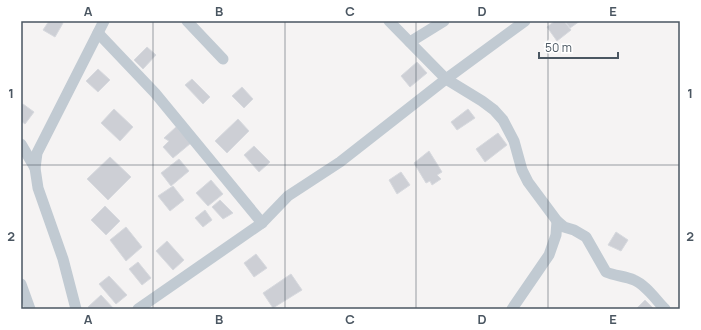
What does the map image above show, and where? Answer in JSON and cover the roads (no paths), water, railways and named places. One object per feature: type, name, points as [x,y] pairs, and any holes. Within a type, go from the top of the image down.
[{"type":"street","points":[[76,309],[63,259],[38,188],[35,168],[37,153],[104,21]]},
{"type":"street","points":[[187,21],[223,59]]},
{"type":"street","points":[[389,21],[446,79],[482,101],[494,110],[503,120],[514,141],[525,177],[557,221],[564,227],[574,230],[586,237],[606,272],[635,280],[665,309]]},
{"type":"street","points":[[410,42],[444,21]]},
{"type":"street","points":[[138,309],[262,223],[288,196],[340,162],[446,79],[525,21]]},
{"type":"street","points":[[98,33],[155,93],[262,223]]},
{"type":"street","points":[[21,144],[35,168]]},
{"type":"street","points":[[512,309],[549,254],[554,242],[557,221]]},
{"type":"street","points":[[21,284],[30,309]]}]
